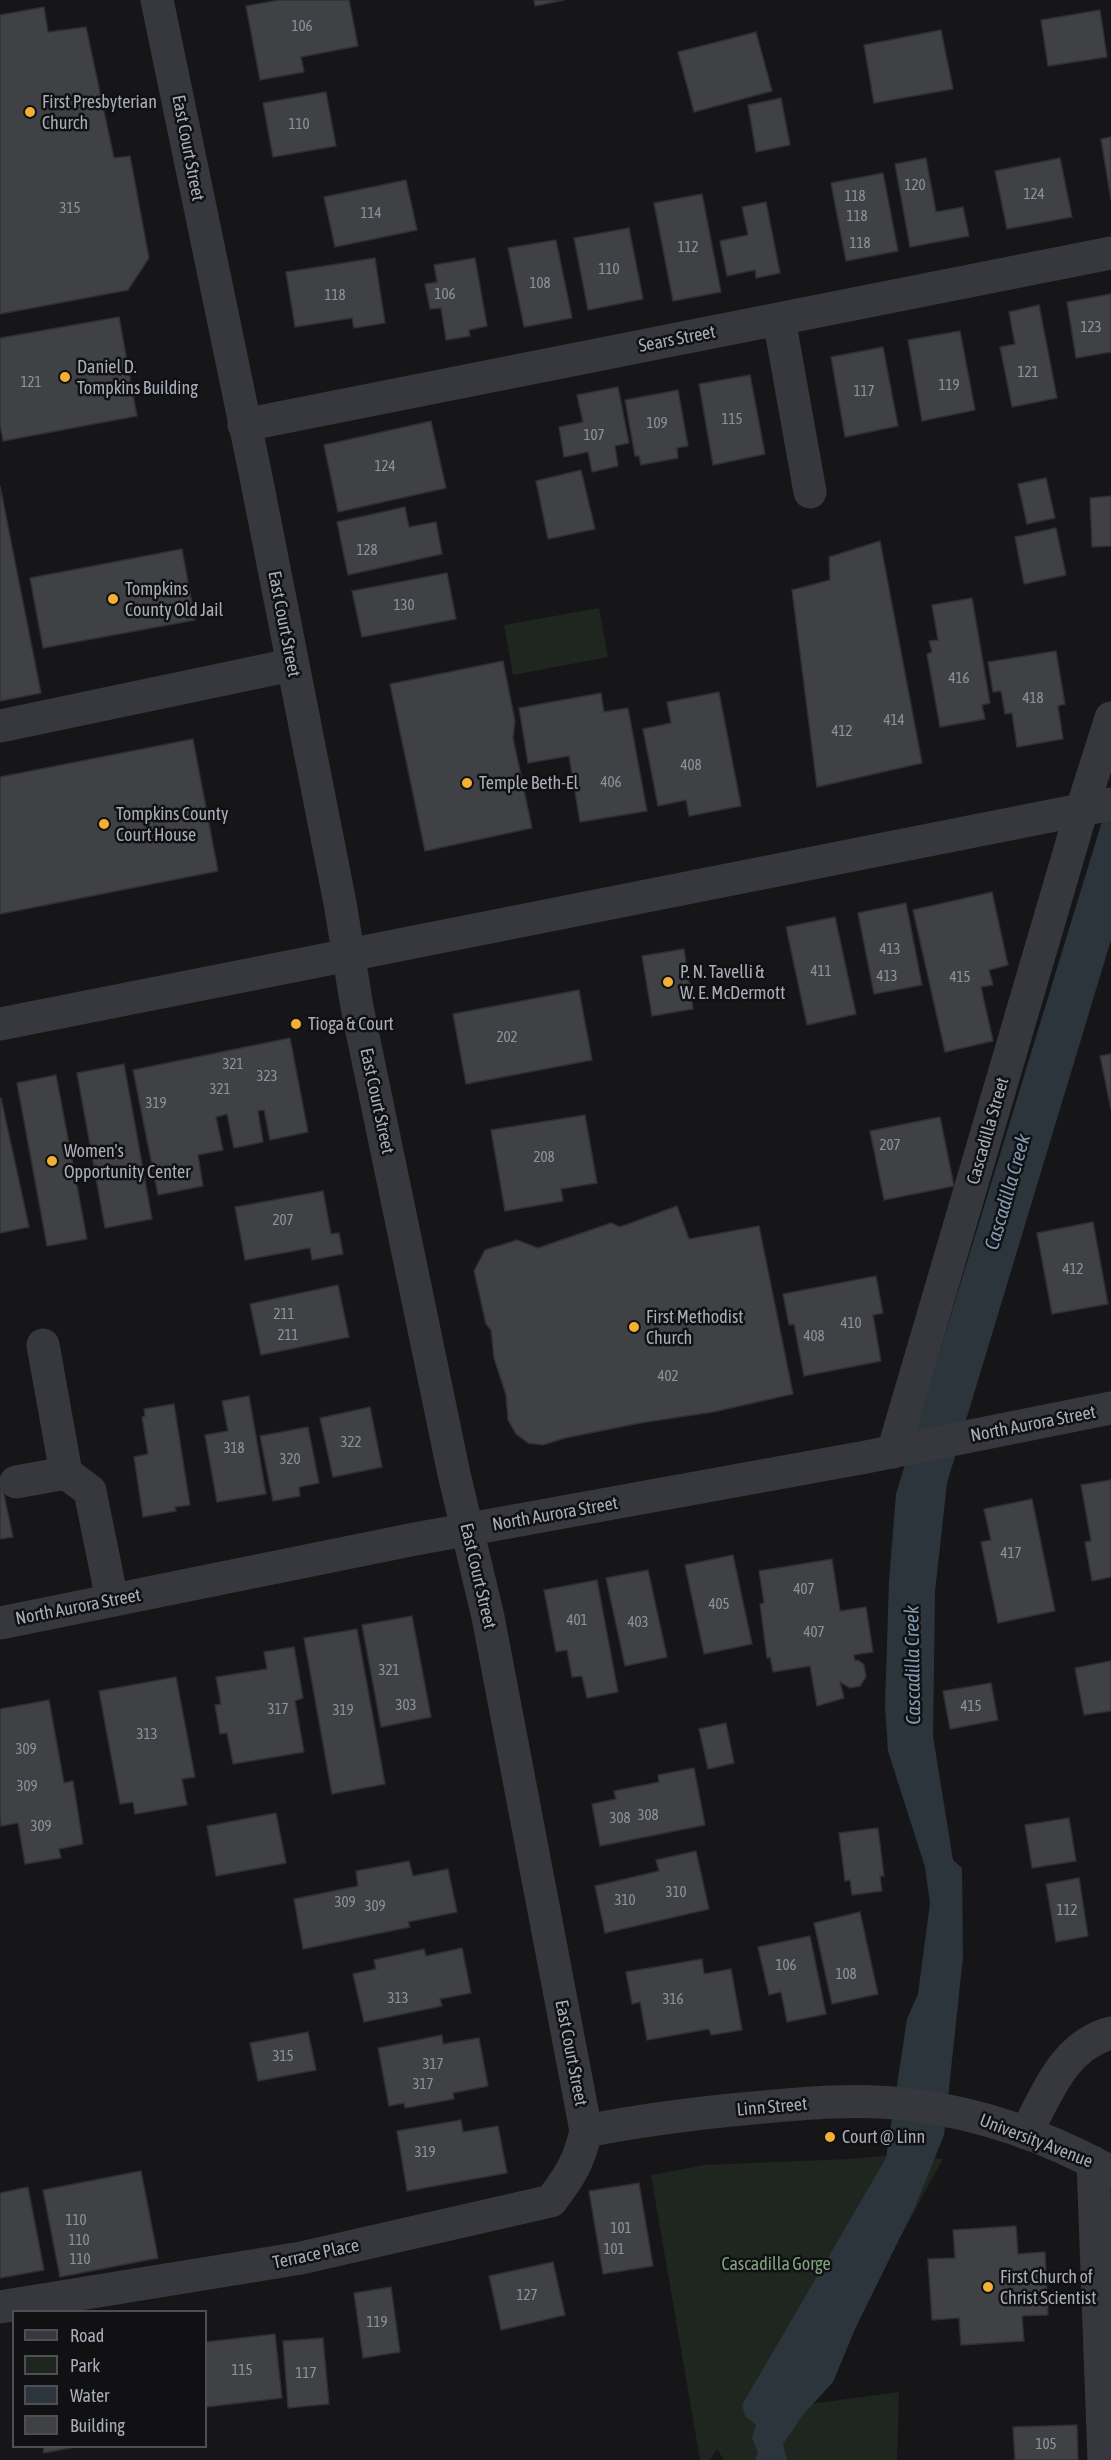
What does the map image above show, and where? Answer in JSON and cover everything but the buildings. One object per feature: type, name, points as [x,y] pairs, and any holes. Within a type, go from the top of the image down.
[{"type":"street","name":"East Court Street","points":[[157,0],[244,425],[349,956],[357,1007],[421,1316],[488,1617],[586,2131]]},
{"type":"street","name":"Sears Street","points":[[244,425],[1111,253]]},
{"type":"street","points":[[779,319],[810,492]]},
{"type":"street","points":[[0,726],[291,665]]},
{"type":"street","name":"Cascadilla Street","points":[[893,1452],[1096,807],[1111,718]]},
{"type":"street","points":[[0,1024],[1096,807]]},
{"type":"street","points":[[43,1345],[66,1473],[90,1491],[112,1600]]},
{"type":"street","name":"North Aurora Street","points":[[0,1623],[467,1530],[893,1452],[1111,1408]]},
{"type":"street","points":[[16,1482],[66,1473]]},
{"type":"street","points":[[1026,2133],[1064,2064],[1076,2051],[1089,2042],[1111,2033]]},
{"type":"street","name":"Linn Street","points":[[586,2131],[649,2119],[821,2102],[883,2103],[959,2113]]},
{"type":"street","name":"University Avenue","points":[[959,2113],[989,2120],[1026,2133],[1102,2167]]},
{"type":"street","name":"Terrace Place","points":[[0,2307],[301,2258],[551,2201],[580,2157],[586,2131]]},
{"type":"street","points":[[1102,2167],[1104,2460]]},
{"type":"green space","points":[[599,608],[608,657],[513,675],[504,625]]},
{"type":"green space","name":"Cascadilla Gorge","points":[[883,2156],[943,2159],[850,2329],[780,2408],[899,2392],[897,2460],[724,2460],[717,2449],[710,2460],[700,2460],[651,2175],[705,2165]]},
{"type":"water","name":"Cascadilla Creek","points":[[1111,792],[1111,940],[947,1483],[935,1592],[933,1736],[953,1860],[962,1868],[963,1957],[944,2135],[915,2207],[855,2329],[833,2382],[802,2416],[783,2444],[787,2460],[755,2460],[758,2453],[752,2438],[756,2425],[745,2416],[742,2405],[886,2158],[907,2019],[918,1994],[930,1903],[925,1867],[888,1751],[885,1706],[889,1581],[896,1494]]},
{"type":"place","name":"First Presbyterian Church","points":[[30,112]]},
{"type":"place","name":"Daniel D. Tompkins Building","points":[[65,377]]},
{"type":"place","name":"Tompkins County Old Jail","points":[[113,599]]},
{"type":"place","name":"Temple Beth-El","points":[[467,783]]},
{"type":"place","name":"Tompkins County Court House","points":[[104,824]]},
{"type":"place","name":"P. N. Tavelli & W. E. McDermott","points":[[668,982]]},
{"type":"place","name":"Tioga & Court","points":[[296,1024]]},
{"type":"place","name":"Women's Opportunity Center","points":[[52,1161]]},
{"type":"place","name":"First Methodist Church","points":[[634,1327]]},
{"type":"place","name":"Court @ Linn","points":[[830,2137]]},
{"type":"place","name":"First Church of Christ Scientist","points":[[988,2287]]}]
